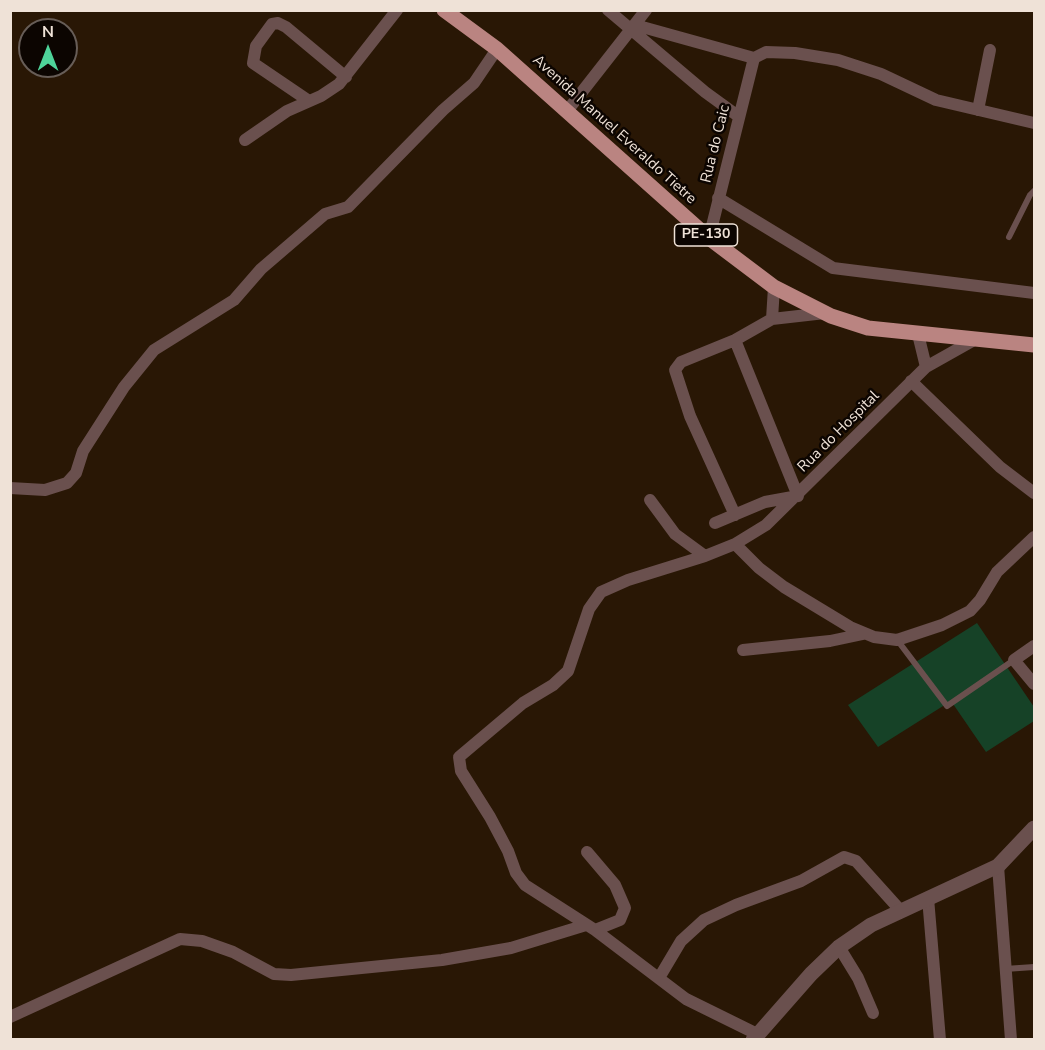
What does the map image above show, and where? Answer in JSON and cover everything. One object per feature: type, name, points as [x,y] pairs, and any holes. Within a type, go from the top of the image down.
[{"type":"main road","name":"Avenida Manuel Everaldo Tietre","points":[[444,10],[496,49],[709,238],[774,287],[825,313],[868,328],[1031,347]]},
{"type":"street","points":[[245,140],[287,111],[331,91],[346,77],[397,10]]},
{"type":"street","points":[[608,10],[633,27],[705,92],[738,116]]},
{"type":"street","points":[[567,111],[646,10]]},
{"type":"street","points":[[309,101],[253,63],[252,54],[272,24],[278,23],[286,27],[346,77]]},
{"type":"street","points":[[633,27],[754,58],[766,52],[795,53],[838,60],[882,74],[936,100],[1035,123]]},
{"type":"street","points":[[10,488],[45,490],[67,483],[76,473],[83,451],[124,387],[154,350],[228,305],[297,235],[328,211],[346,208],[443,110],[474,83],[496,49]]},
{"type":"street","points":[[978,110],[990,50]]},
{"type":"street","name":"Rua do Caic","points":[[709,238],[754,58]]},
{"type":"street","points":[[718,198],[833,268],[1035,293]]},
{"type":"street","points":[[772,320],[774,287]]},
{"type":"street","points":[[735,514],[690,416],[675,375],[678,364],[735,340],[772,320],[825,313]]},
{"type":"street","points":[[918,334],[926,367]]},
{"type":"street","points":[[735,340],[798,496],[766,525],[735,544],[705,556],[615,584],[601,592],[590,609],[575,659],[568,671],[559,681],[514,710],[459,757],[461,771],[490,817],[520,879],[525,885],[591,927],[686,999],[755,1037],[811,974],[839,947],[871,926],[998,866],[1033,834]]},
{"type":"street","name":"Rua do Hospital","points":[[715,522],[779,498],[798,496],[825,465],[926,367],[974,340]]},
{"type":"street","points":[[911,381],[1000,467],[1035,493]]},
{"type":"street","points":[[650,500],[675,534],[705,556]]},
{"type":"street","points":[[735,544],[759,568],[784,587],[863,634],[897,640],[931,629],[970,611],[980,600],[996,572],[1035,537]]},
{"type":"street","points":[[743,651],[830,641],[863,634]]},
{"type":"street","points":[[1035,646],[1014,660],[1035,684]]},
{"type":"street","points":[[10,1017],[180,939],[202,940],[216,945],[278,975],[442,960],[539,941],[620,920],[625,908],[615,885],[587,852]]},
{"type":"street","points":[[659,978],[681,941],[704,920],[736,905],[801,881],[844,857],[852,857],[859,863],[901,911]]},
{"type":"street","points":[[998,866],[1011,1040]]},
{"type":"street","points":[[928,898],[940,1040]]},
{"type":"street","points":[[839,947],[858,978],[873,1013]]},
{"type":"lane","points":[[1009,237],[1030,195],[1035,191]]},
{"type":"lane","points":[[897,640],[947,706],[1014,660]]},
{"type":"lane","points":[[1005,969],[1035,967]]},
{"type":"green space","points":[[977,623],[1034,707],[1034,721],[986,752],[951,701],[878,747],[848,705]]}]
